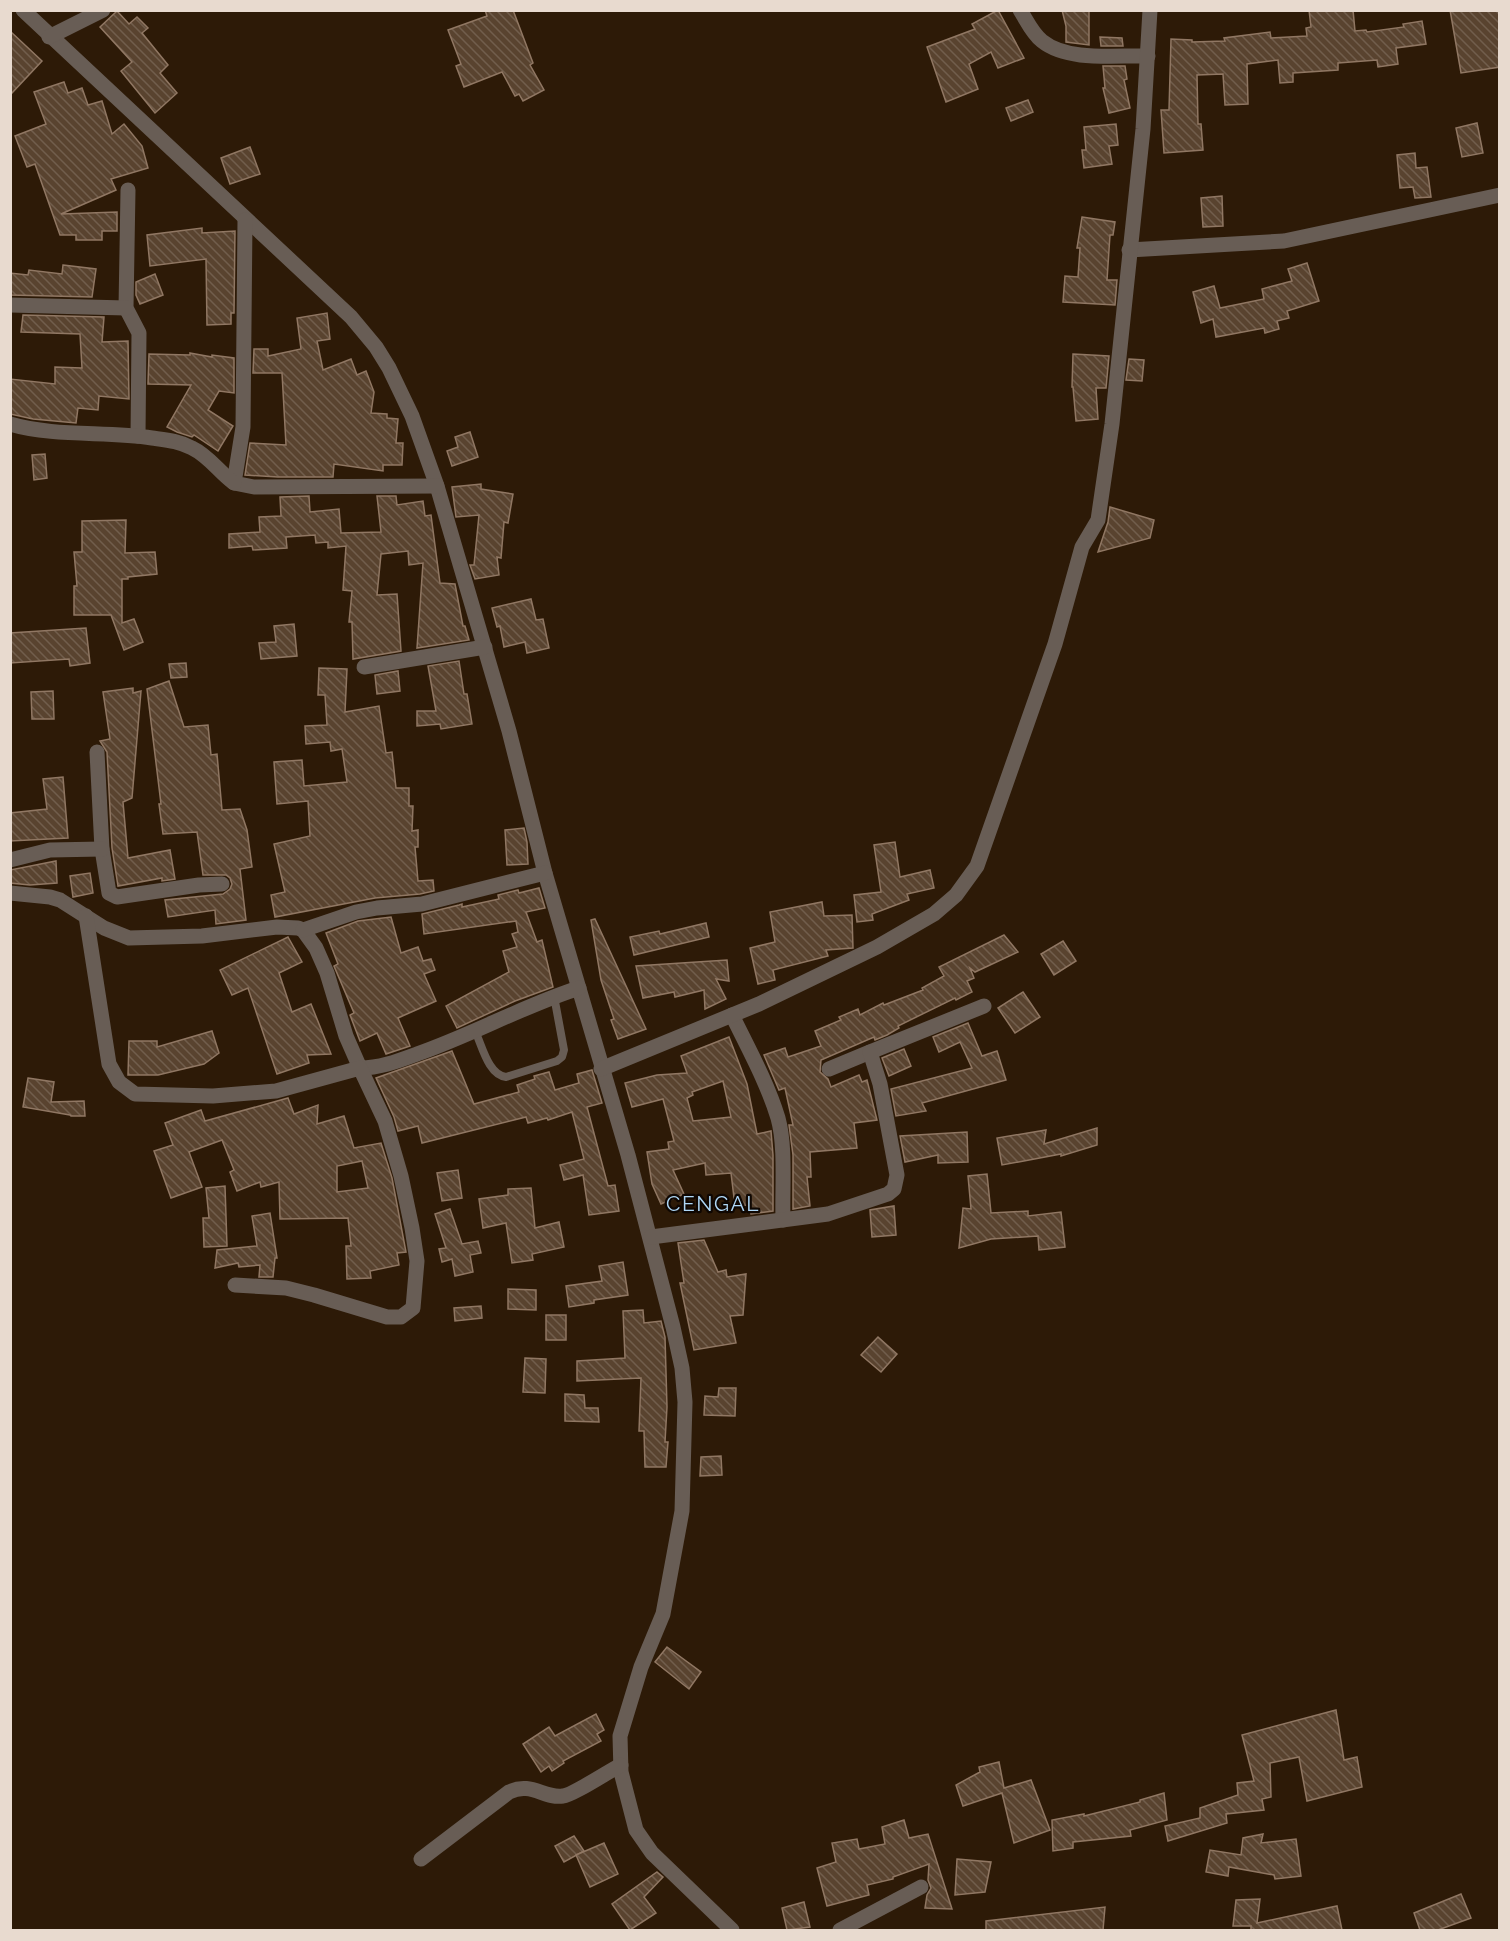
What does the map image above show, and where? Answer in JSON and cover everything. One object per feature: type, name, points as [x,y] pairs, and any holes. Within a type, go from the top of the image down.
[{"type":"street","points":[[23,10],[49,37],[351,317],[376,347],[389,368],[412,416],[437,486],[509,731],[545,873],[651,1237],[680,1358],[685,1402],[682,1511],[663,1614],[641,1667],[620,1736],[621,1765],[628,1804],[636,1830],[652,1853],[732,1930]]},
{"type":"street","points":[[49,37],[103,10]]},
{"type":"street","points":[[1020,10],[1036,35],[1055,50],[1074,55],[1148,56]]},
{"type":"street","points":[[601,1069],[732,1015],[877,947],[934,914],[956,895],[977,866],[1055,644],[1082,547],[1098,520],[1112,424],[1143,129],[1150,10]]},
{"type":"street","points":[[128,190],[126,308],[140,333],[138,436]]},
{"type":"street","points":[[1129,250],[1284,241],[1500,195]]},
{"type":"street","points":[[234,483],[243,427],[245,220]]},
{"type":"street","points":[[10,305],[126,308]]},
{"type":"street","points":[[10,424],[29,429],[138,436],[176,441],[206,456],[234,483],[254,488],[437,486]]},
{"type":"street","points":[[364,667],[485,647]]},
{"type":"street","points":[[97,752],[102,849],[109,893],[117,897],[199,885],[222,884]]},
{"type":"street","points":[[10,860],[50,850],[102,849]]},
{"type":"street","points":[[303,930],[356,912],[422,904],[545,873]]},
{"type":"street","points":[[10,893],[60,900],[117,935],[137,939],[202,936],[277,927],[298,928],[303,930],[316,948],[327,973],[346,1036],[385,1121],[401,1176],[417,1261],[413,1308],[401,1317],[387,1317],[295,1290],[235,1285]]},
{"type":"street","points":[[86,915],[109,1064],[119,1082],[135,1095],[213,1096],[276,1091],[360,1068],[381,1067],[440,1046],[554,996],[579,988]]},
{"type":"street","points":[[829,1069],[984,1006]]},
{"type":"street","points":[[732,1015],[766,1084],[778,1120],[783,1220]]},
{"type":"street","points":[[651,1237],[828,1214],[888,1194],[894,1189],[897,1175],[880,1084],[870,1053]]},
{"type":"street","points":[[421,1859],[509,1791],[522,1788],[538,1790],[554,1796],[567,1796],[621,1765]]},
{"type":"street","points":[[840,1930],[921,1887]]},
{"type":"lane","points":[[475,1030],[493,1071],[499,1076],[506,1077],[557,1061],[562,1057],[564,1050],[554,996]]},
{"type":"building","points":[[485,10],[513,10],[533,63],[530,65],[544,90],[523,101],[519,94],[515,96],[502,72],[464,87],[456,66],[461,64],[448,30],[487,16]]},
{"type":"building","points":[[998,10],[1024,58],[998,68],[991,52],[969,64],[978,89],[946,102],[927,47],[975,29],[972,24]]},
{"type":"building","points":[[1062,10],[1089,10],[1089,45],[1066,42],[1066,26]]},
{"type":"building","points":[[1309,10],[1353,10],[1355,31],[1366,30],[1367,32],[1404,27],[1403,24],[1422,21],[1426,44],[1396,48],[1398,64],[1378,67],[1377,60],[1338,63],[1338,70],[1293,73],[1293,82],[1280,83],[1278,60],[1247,64],[1248,104],[1225,105],[1223,74],[1197,75],[1198,124],[1201,124],[1203,150],[1164,153],[1161,110],[1169,110],[1171,39],[1192,40],[1192,42],[1225,41],[1224,38],[1270,32],[1271,38],[1307,36],[1306,28],[1311,27]]},
{"type":"building","points":[[1450,10],[1500,10],[1500,67],[1461,73]]},
{"type":"building","points":[[117,11],[129,24],[137,17],[148,28],[142,33],[168,65],[160,73],[177,93],[155,113],[121,71],[132,62],[100,27]]},
{"type":"building","points":[[10,31],[42,61],[10,95]]},
{"type":"building","points":[[1100,37],[1122,38],[1123,46],[1101,46]]},
{"type":"building","points":[[1103,66],[1125,66],[1127,79],[1124,80],[1130,108],[1109,113],[1103,88],[1105,88]]},
{"type":"building","points":[[64,82],[68,93],[82,88],[88,105],[102,101],[112,134],[124,124],[142,146],[148,168],[111,179],[116,190],[61,214],[117,212],[117,231],[102,231],[102,240],[76,240],[76,235],[60,235],[35,164],[27,167],[15,136],[46,124],[34,92]]},
{"type":"building","points":[[1028,100],[1033,112],[1011,121],[1006,108]]},
{"type":"building","points":[[1477,123],[1483,153],[1462,157],[1456,128]]},
{"type":"building","points":[[1116,124],[1118,145],[1109,146],[1112,164],[1084,168],[1082,150],[1086,150],[1084,127]]},
{"type":"building","points":[[250,147],[260,174],[230,184],[221,158]]},
{"type":"building","points":[[1415,153],[1416,168],[1427,167],[1431,197],[1415,198],[1413,187],[1400,188],[1397,155]]},
{"type":"building","points":[[1222,196],[1223,226],[1203,227],[1201,198]]},
{"type":"building","points":[[1082,217],[1115,222],[1113,235],[1110,235],[1107,280],[1117,280],[1115,305],[1063,302],[1065,276],[1078,277],[1080,248],[1077,248]]},
{"type":"building","points":[[202,228],[202,233],[235,231],[234,313],[231,313],[231,324],[207,325],[206,259],[150,266],[147,235]]},
{"type":"building","points":[[1307,263],[1319,301],[1287,311],[1289,318],[1277,321],[1279,329],[1265,333],[1264,328],[1216,337],[1213,319],[1201,323],[1193,292],[1214,286],[1220,308],[1264,299],[1262,289],[1292,281],[1288,269]]},
{"type":"building","points":[[63,265],[96,269],[92,297],[10,295],[10,273],[28,275],[29,270],[62,274]]},
{"type":"building","points":[[155,274],[163,295],[140,304],[136,295],[136,282]]},
{"type":"building","points":[[327,313],[330,339],[317,341],[323,370],[351,359],[357,375],[366,371],[374,392],[371,413],[387,414],[387,418],[398,419],[396,443],[403,443],[402,465],[383,465],[383,471],[334,464],[333,477],[245,475],[250,443],[286,445],[282,373],[253,373],[254,349],[268,349],[268,356],[301,349],[297,318]]},
{"type":"building","points":[[23,315],[104,317],[102,342],[128,341],[129,399],[99,396],[98,410],[78,408],[76,423],[33,419],[10,414],[10,379],[55,384],[55,367],[82,368],[80,334],[21,332]]},
{"type":"building","points":[[190,353],[234,358],[234,393],[219,391],[208,410],[233,426],[218,451],[194,435],[192,437],[167,427],[191,385],[148,384],[149,354],[190,355]]},
{"type":"building","points":[[1073,354],[1109,356],[1106,388],[1096,388],[1098,419],[1076,421],[1072,387]]},
{"type":"building","points":[[1129,359],[1144,360],[1142,381],[1126,380]]},
{"type":"building","points":[[470,432],[478,457],[452,466],[447,451],[458,447],[455,437]]},
{"type":"building","points":[[45,454],[47,478],[34,480],[32,455]]},
{"type":"building","points":[[481,484],[481,489],[513,494],[508,523],[504,522],[501,558],[497,557],[499,575],[475,579],[470,565],[474,565],[479,515],[456,517],[452,487]]},
{"type":"building","points":[[309,496],[310,512],[339,509],[341,533],[381,532],[377,496],[396,496],[397,505],[423,501],[425,516],[431,515],[440,583],[455,584],[463,626],[465,626],[469,640],[417,648],[423,563],[409,565],[408,551],[381,554],[377,595],[397,594],[401,651],[353,659],[352,622],[349,622],[352,591],[343,590],[346,546],[328,548],[328,542],[316,543],[315,535],[286,537],[287,548],[253,550],[252,546],[229,548],[229,534],[260,532],[259,517],[281,516],[280,497]]},
{"type":"building","points":[[1110,507],[1154,520],[1150,538],[1098,552],[1108,522]]},
{"type":"building","points":[[126,520],[125,553],[155,552],[157,574],[122,579],[122,623],[134,619],[143,642],[124,650],[111,615],[74,615],[74,586],[77,586],[74,552],[82,552],[82,521]]},
{"type":"building","points":[[531,599],[536,620],[543,619],[549,648],[527,653],[525,642],[504,647],[500,626],[497,627],[492,608]]},
{"type":"building","points":[[294,624],[297,656],[261,659],[259,643],[276,642],[274,626]]},
{"type":"building","points":[[86,628],[90,663],[70,666],[69,659],[10,663],[10,633]]},
{"type":"building","points":[[459,661],[472,724],[441,729],[440,724],[417,726],[417,711],[436,711],[428,666]]},
{"type":"building","points":[[186,663],[187,677],[171,678],[169,664]]},
{"type":"building","points":[[319,668],[347,669],[345,712],[379,706],[386,753],[392,752],[396,788],[409,788],[409,806],[413,806],[412,831],[418,830],[418,847],[415,847],[418,881],[433,880],[434,891],[375,898],[275,917],[271,895],[285,892],[274,844],[310,836],[308,801],[277,804],[274,762],[302,760],[304,786],[347,782],[342,749],[331,751],[330,742],[306,744],[305,726],[327,725],[325,695],[318,695]]},
{"type":"building","points":[[398,671],[400,691],[377,694],[375,675]]},
{"type":"building","points":[[169,681],[184,727],[208,725],[211,755],[217,754],[222,810],[240,809],[247,830],[252,867],[240,869],[246,920],[216,924],[215,910],[168,917],[165,900],[223,894],[230,889],[232,884],[226,875],[203,875],[197,832],[163,834],[147,689]]},
{"type":"building","points":[[133,688],[133,693],[141,691],[132,798],[123,802],[128,858],[170,850],[175,879],[162,881],[162,878],[118,886],[112,848],[107,752],[100,741],[110,739],[103,692]]},
{"type":"building","points":[[53,691],[54,719],[32,719],[31,692]]},
{"type":"building","points":[[63,777],[68,838],[10,841],[10,813],[47,809],[43,779]]},
{"type":"building","points":[[524,828],[528,864],[507,865],[505,830]]},
{"type":"building","points":[[895,842],[900,877],[930,870],[934,888],[907,894],[909,900],[872,914],[873,920],[857,922],[854,895],[881,892],[874,845]]},
{"type":"building","points":[[56,861],[57,883],[30,885],[10,883],[10,870]]},
{"type":"building","points":[[90,873],[93,893],[73,897],[70,876]]},
{"type":"building","points":[[539,888],[545,908],[526,912],[537,942],[542,940],[553,987],[515,1001],[457,1028],[446,1006],[509,972],[503,951],[517,947],[512,934],[518,932],[516,921],[424,934],[422,914],[462,904],[462,907],[499,899],[498,895],[518,890],[519,893]]},
{"type":"building","points":[[822,902],[824,916],[852,915],[853,948],[826,950],[828,956],[773,970],[775,980],[758,984],[750,948],[775,942],[770,912]]},
{"type":"building","points":[[391,917],[401,953],[418,947],[423,961],[431,959],[435,970],[424,974],[436,1001],[398,1018],[410,1046],[386,1054],[377,1033],[360,1041],[350,1015],[354,1013],[334,966],[338,964],[326,933],[358,921]]},
{"type":"building","points":[[595,919],[646,1029],[618,1039],[601,980],[591,920]]},
{"type":"building","points":[[706,923],[709,937],[634,955],[630,937],[659,931],[660,934]]},
{"type":"building","points":[[1004,935],[1018,952],[975,972],[970,968],[974,978],[967,981],[972,992],[898,1026],[899,1028],[887,1035],[875,1040],[874,1037],[821,1060],[820,1072],[828,1079],[831,1087],[859,1075],[862,1082],[867,1080],[877,1120],[854,1123],[857,1148],[810,1152],[811,1177],[807,1177],[810,1206],[793,1209],[793,1155],[789,1125],[793,1125],[785,1088],[779,1090],[764,1055],[785,1048],[788,1057],[821,1046],[815,1031],[841,1020],[839,1017],[858,1009],[860,1015],[883,1003],[884,1005],[923,990],[922,988],[944,976],[939,967]]},
{"type":"building","points":[[288,937],[302,962],[279,973],[292,1012],[311,1004],[331,1054],[307,1055],[309,1063],[277,1074],[248,988],[232,995],[220,970]]},
{"type":"building","points":[[1063,941],[1076,961],[1054,975],[1041,954]]},
{"type":"building","points":[[727,960],[729,981],[716,979],[726,999],[705,1009],[704,990],[675,997],[674,992],[643,998],[636,966]]},
{"type":"building","points":[[1023,992],[1040,1017],[1015,1033],[998,1008]]},
{"type":"building","points":[[968,1023],[982,1056],[997,1051],[1006,1080],[922,1103],[926,1111],[896,1116],[891,1089],[972,1068],[960,1042],[939,1052],[933,1037]]},
{"type":"building","points":[[212,1031],[219,1053],[204,1064],[158,1075],[128,1075],[129,1041],[157,1041],[157,1047]]},
{"type":"building","points":[[729,1037],[747,1084],[757,1134],[771,1131],[773,1211],[751,1214],[749,1205],[735,1206],[731,1173],[706,1175],[705,1163],[673,1170],[684,1194],[661,1204],[652,1184],[647,1152],[669,1149],[668,1142],[674,1141],[663,1099],[632,1107],[625,1083],[657,1075],[687,1073],[681,1056]],"holes":[[[723,1081],[731,1117],[693,1121],[687,1098],[693,1095],[692,1092]]]},
{"type":"building","points":[[904,1049],[911,1066],[889,1076],[882,1058]]},
{"type":"building","points":[[452,1051],[474,1104],[519,1092],[517,1085],[535,1079],[534,1076],[549,1072],[555,1090],[579,1083],[577,1074],[592,1070],[602,1103],[587,1107],[608,1186],[615,1185],[619,1211],[589,1215],[583,1175],[564,1180],[560,1165],[584,1159],[572,1112],[548,1120],[547,1118],[528,1123],[526,1117],[422,1143],[418,1126],[398,1131],[376,1078]]},
{"type":"building","points":[[28,1078],[54,1082],[51,1102],[84,1101],[85,1116],[71,1116],[23,1107]]},
{"type":"building","points":[[288,1098],[294,1114],[318,1105],[317,1124],[344,1116],[354,1148],[381,1143],[392,1178],[406,1252],[397,1253],[399,1265],[370,1271],[371,1278],[347,1279],[346,1246],[351,1246],[348,1218],[280,1219],[279,1182],[261,1187],[260,1182],[237,1191],[230,1172],[234,1170],[222,1140],[189,1152],[202,1187],[171,1198],[154,1151],[173,1145],[165,1123],[201,1110],[205,1121]],"holes":[[[362,1161],[368,1188],[337,1192],[337,1166]]]},
{"type":"building","points":[[1097,1128],[1097,1145],[1061,1156],[1061,1154],[1002,1165],[997,1138],[1046,1130],[1044,1144]]},
{"type":"building","points":[[967,1132],[968,1162],[938,1163],[938,1155],[905,1162],[900,1136]]},
{"type":"building","points":[[458,1170],[462,1198],[442,1201],[437,1173]]},
{"type":"building","points":[[987,1174],[991,1213],[1028,1211],[1028,1216],[1061,1212],[1065,1247],[1039,1250],[1038,1236],[991,1239],[959,1248],[963,1208],[971,1209],[968,1176]]},
{"type":"building","points":[[225,1186],[227,1246],[204,1247],[203,1218],[209,1218],[206,1188]]},
{"type":"building","points":[[531,1188],[535,1228],[559,1222],[564,1247],[532,1254],[533,1260],[512,1263],[506,1223],[483,1228],[479,1199],[508,1195],[508,1189]]},
{"type":"building","points":[[894,1206],[896,1235],[872,1237],[870,1210]]},
{"type":"building","points":[[450,1209],[462,1244],[478,1241],[481,1253],[470,1255],[473,1272],[455,1276],[452,1259],[442,1262],[439,1249],[446,1248],[435,1214]]},
{"type":"building","points":[[270,1213],[277,1258],[275,1258],[273,1277],[259,1277],[260,1265],[239,1267],[238,1263],[215,1268],[217,1250],[257,1246],[252,1216]]},
{"type":"building","points":[[704,1240],[718,1272],[726,1270],[727,1277],[746,1274],[743,1315],[730,1316],[736,1343],[694,1350],[680,1283],[684,1283],[678,1243]]},
{"type":"building","points":[[623,1262],[628,1295],[594,1300],[594,1303],[569,1307],[566,1286],[602,1281],[599,1266]]},
{"type":"building","points":[[508,1289],[536,1290],[536,1310],[508,1309]]},
{"type":"building","points":[[481,1306],[482,1318],[455,1321],[454,1308]]},
{"type":"building","points":[[643,1310],[644,1323],[661,1321],[665,1337],[667,1407],[665,1442],[668,1442],[666,1467],[645,1467],[644,1431],[639,1431],[641,1378],[577,1381],[577,1361],[625,1358],[623,1311]]},
{"type":"building","points":[[546,1315],[566,1315],[566,1340],[546,1340]]},
{"type":"building","points":[[878,1337],[897,1354],[881,1372],[861,1355]]},
{"type":"building","points":[[525,1358],[546,1359],[545,1393],[523,1392]]},
{"type":"building","points":[[719,1388],[736,1388],[735,1416],[704,1415],[705,1396],[718,1397]]},
{"type":"building","points":[[565,1394],[584,1395],[585,1408],[598,1408],[599,1422],[565,1421]]},
{"type":"building","points":[[721,1456],[722,1475],[700,1476],[701,1457]]},
{"type":"building","points":[[667,1647],[701,1672],[689,1689],[655,1662]]},
{"type":"building","points":[[1336,1710],[1344,1760],[1357,1757],[1362,1787],[1307,1801],[1299,1757],[1270,1763],[1271,1797],[1262,1799],[1264,1810],[1226,1814],[1227,1823],[1168,1841],[1165,1826],[1200,1818],[1200,1808],[1238,1795],[1237,1783],[1254,1781],[1242,1735]]},
{"type":"building","points":[[596,1714],[604,1730],[597,1734],[601,1741],[563,1761],[564,1763],[552,1771],[549,1766],[541,1772],[523,1744],[549,1727],[555,1736]]},
{"type":"building","points":[[999,1762],[1004,1788],[1031,1780],[1050,1830],[1014,1843],[1002,1793],[963,1806],[956,1785],[980,1772],[979,1767]]},
{"type":"building","points":[[1164,1793],[1167,1820],[1130,1830],[1131,1836],[1073,1842],[1073,1848],[1053,1851],[1052,1820],[1084,1814],[1084,1816],[1140,1802],[1140,1800]]},
{"type":"building","points":[[904,1820],[909,1838],[928,1834],[952,1909],[925,1908],[927,1895],[931,1888],[928,1880],[929,1864],[893,1877],[893,1879],[867,1885],[869,1895],[827,1906],[817,1868],[836,1862],[832,1843],[857,1839],[859,1849],[885,1844],[882,1827]]},
{"type":"building","points":[[1263,1834],[1261,1843],[1296,1839],[1301,1876],[1275,1879],[1274,1875],[1229,1867],[1228,1876],[1206,1872],[1210,1850],[1241,1855],[1243,1838]]},
{"type":"building","points":[[574,1836],[584,1851],[564,1862],[555,1846]]},
{"type":"building","points":[[604,1843],[618,1874],[590,1887],[576,1855]]},
{"type":"building","points":[[957,1859],[991,1862],[985,1892],[955,1895]]},
{"type":"building","points":[[657,1872],[663,1877],[644,1897],[656,1913],[630,1930],[612,1904]]},
{"type":"building","points":[[1461,1894],[1471,1918],[1438,1930],[1420,1930],[1414,1913]]},
{"type":"building","points":[[1260,1899],[1257,1923],[1337,1906],[1342,1930],[1251,1930],[1251,1926],[1233,1926],[1236,1900]]},
{"type":"building","points":[[804,1902],[810,1927],[787,1930],[782,1908]]},
{"type":"building","points":[[1105,1907],[1103,1930],[986,1930],[986,1921]]},
{"type":"district","name":"CENGAL","points":[[713,1204]]}]
